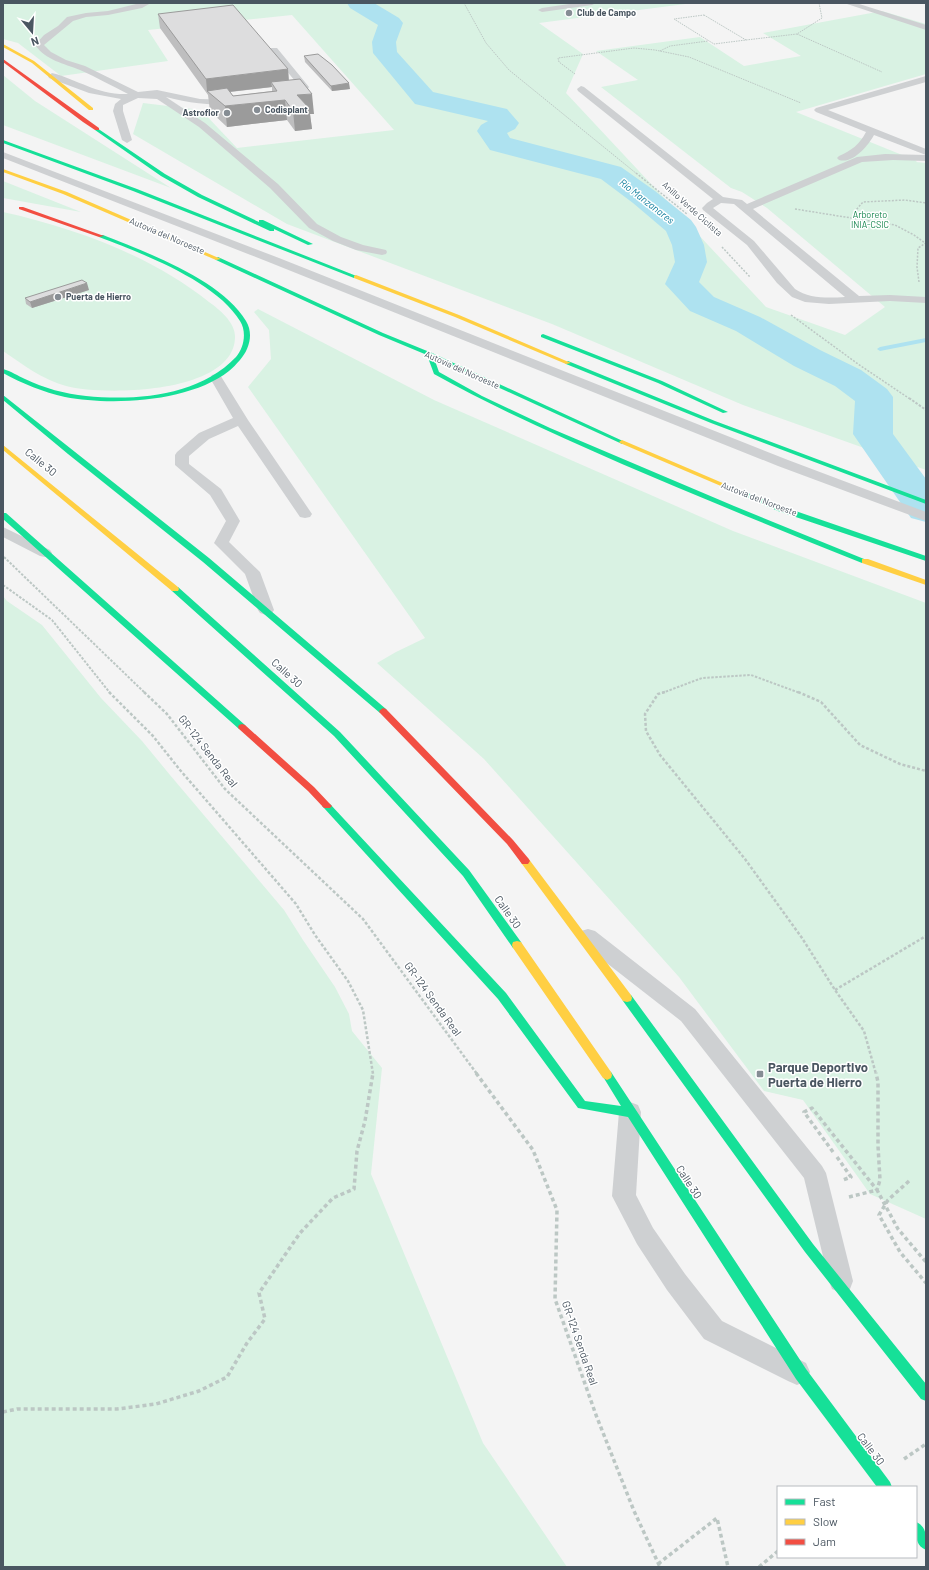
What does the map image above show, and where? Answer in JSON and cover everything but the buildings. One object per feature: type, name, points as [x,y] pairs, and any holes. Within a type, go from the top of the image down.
[{"type":"highway","points":[[3,45],[34,62],[100,118]]},
{"type":"highway","points":[[3,60],[32,80],[58,102]]},
{"type":"highway","points":[[3,69],[58,102],[163,175],[257,224],[314,246],[219,201],[173,172],[111,127]]},
{"type":"highway","points":[[3,141],[135,190],[457,316],[712,422],[926,502]]},
{"type":"highway","name":"Autovía del Noroeste","points":[[3,170],[65,193],[226,262],[381,334],[430,354],[650,455],[782,509],[926,559]]},
{"type":"highway","points":[[3,371],[16,379],[49,391],[98,399],[152,396],[197,386],[216,378],[239,359],[246,348],[246,327],[231,305],[202,284],[169,264],[132,247],[17,207],[66,216],[107,228]]},
{"type":"highway","points":[[301,308],[381,334]]},
{"type":"highway","points":[[521,343],[608,371],[649,387],[732,415],[660,382],[532,332]]},
{"type":"highway","points":[[430,354],[436,373],[457,386],[502,408],[631,466],[772,526],[926,583]]},
{"type":"highway","points":[[3,397],[70,453],[206,560],[381,709],[510,842],[642,1017],[809,1248],[926,1394]]},
{"type":"highway","name":"Calle 30","points":[[3,447],[174,588],[337,734],[466,873],[584,1040],[801,1374],[884,1486]]},
{"type":"highway","points":[[3,515],[53,558],[311,790],[502,996],[582,1105],[630,1112]]},
{"type":"highway","points":[[917,1530],[926,1543]]},
{"type":"lane","points":[[138,95],[82,68],[63,62],[48,54],[39,45],[70,19],[86,15],[108,13],[143,4],[158,3]]},
{"type":"lane","points":[[542,10],[592,3]]},
{"type":"lane","points":[[848,3],[926,28]]},
{"type":"lane","points":[[274,50],[305,87],[300,93],[282,96]]},
{"type":"lane","points":[[52,76],[101,94],[159,97],[202,124],[274,186],[313,226],[337,239],[360,248],[382,252]]},
{"type":"lane","points":[[819,110],[926,79]]},
{"type":"lane","points":[[580,89],[720,200]]},
{"type":"lane","points":[[127,140],[118,111],[119,104],[126,99],[149,92],[165,93],[177,98],[197,101],[239,101]]},
{"type":"lane","points":[[819,110],[926,152]]},
{"type":"lane","points":[[746,205],[861,149],[867,141],[871,130]]},
{"type":"lane","points":[[3,155],[163,216],[697,430],[862,494],[926,517]]},
{"type":"lane","points":[[746,205],[860,159],[905,156],[926,158]]},
{"type":"lane","points":[[856,300],[746,205],[729,199],[712,202],[707,208],[755,248],[787,287],[795,294],[808,298],[856,300],[892,298],[926,300]]},
{"type":"lane","points":[[216,378],[241,420],[305,514]]},
{"type":"lane","points":[[241,420],[204,436],[182,455],[182,464],[216,492],[234,520],[221,543],[252,572],[266,610]]},
{"type":"lane","points":[[3,531],[53,558]]},
{"type":"lane","points":[[572,924],[688,1015],[814,1173],[844,1291]]},
{"type":"lane","points":[[630,1112],[624,1196],[645,1236],[676,1282],[713,1330],[801,1374]]},
{"type":"path","name":"Anillo Verde Ciclista","points":[[464,3],[486,43],[509,70],[689,216]]},
{"type":"path","points":[[746,40],[704,15],[674,19],[714,44],[797,34],[822,18],[819,3]]},
{"type":"path","points":[[797,34],[908,84]]},
{"type":"path","points":[[660,51],[670,46],[708,41]]},
{"type":"path","points":[[576,74],[559,62],[558,58],[634,48],[660,51],[689,57],[819,110]]},
{"type":"path","points":[[853,219],[856,210],[863,202],[905,200],[926,203]]},
{"type":"path","points":[[746,205],[825,212],[853,219],[895,225],[926,243],[918,248],[917,268],[920,287]]},
{"type":"path","name":"Anillo Verde Ciclista","points":[[718,242],[751,278]]},
{"type":"path","points":[[789,313],[851,359],[926,410]]},
{"type":"path","name":"GR-124 Senda Real","points":[[3,556],[167,714],[224,789],[363,919],[533,1150],[557,1210],[555,1299],[596,1415],[634,1511],[659,1565]]},
{"type":"path","points":[[3,585],[20,599],[52,620],[111,694],[153,736],[180,770],[296,904],[315,935],[348,981],[364,1010],[373,1074],[366,1121],[357,1151],[354,1189],[333,1198],[300,1233],[266,1282],[259,1293],[264,1319],[247,1342],[228,1377],[200,1391],[156,1404],[117,1409],[17,1409],[3,1412]]},
{"type":"path","points":[[877,1190],[880,1180],[878,1146],[878,1082],[864,1031],[835,990],[802,938],[745,858],[660,755],[646,731],[645,714],[658,694],[702,678],[751,675],[788,687],[822,702],[860,746],[900,764],[926,771]]},
{"type":"path","points":[[835,990],[926,936]]},
{"type":"path","points":[[839,1182],[851,1177],[804,1112],[812,1108],[877,1190],[883,1205],[907,1241],[926,1262]]},
{"type":"path","points":[[909,1182],[889,1197],[883,1205],[879,1215],[900,1252],[926,1283]]},
{"type":"path","points":[[850,1198],[877,1190]]},
{"type":"path","points":[[659,1565],[717,1518],[728,1567]]},
{"type":"path","points":[[759,1567],[777,1552]]},
{"type":"green space","name":"Arboreto INIA-CSIC","points":[[3,3],[693,3],[539,23],[583,54],[566,93],[766,307],[845,335],[885,307],[767,208],[742,192],[731,188],[601,87],[638,80],[596,51],[700,37],[744,66],[801,56],[763,33],[882,11],[926,24],[926,74],[796,112],[917,161],[916,162],[926,163],[926,470],[743,405],[552,324],[287,224],[133,134],[143,103],[201,110],[237,148],[394,130],[292,15],[148,30],[168,61],[61,76],[18,43],[3,39]]},
{"type":"green space","points":[[3,75],[35,101],[171,188],[3,125]]},
{"type":"green space","points":[[3,181],[81,212],[3,198]]},
{"type":"green space","points":[[3,212],[58,226],[85,235],[138,258],[187,286],[218,309],[233,327],[235,338],[229,357],[213,371],[191,380],[164,387],[136,390],[108,391],[66,386],[49,380],[25,366],[3,351]]},
{"type":"green space","points":[[258,309],[434,400],[733,531],[926,603],[926,1219],[870,1194],[803,1100],[764,1091],[679,977],[484,759],[377,663],[425,638],[248,387],[271,359],[269,330],[254,312]]},
{"type":"green space","points":[[3,596],[7,601],[42,625],[101,698],[142,741],[284,910],[335,987],[349,1014],[352,1031],[382,1068],[371,1174],[483,1443],[567,1567],[3,1567]]},
{"type":"waterway","name":"Río Manzanares","points":[[358,3],[391,23],[384,42],[385,53],[424,98],[497,115],[505,123],[491,131],[500,144],[611,173],[644,197],[680,227],[688,245],[691,262],[682,284],[702,304],[748,324],[807,358],[848,378],[874,397],[873,434],[926,509]]},
{"type":"waterway","points":[[880,349],[926,340]]},
{"type":"waterway","name":"Río Manzanares","points":[[811,361],[827,360]]},
{"type":"traffic: fast","points":[[97,129],[163,175],[200,196],[272,230]]},
{"type":"traffic: fast","points":[[3,141],[135,190],[356,277]]},
{"type":"traffic: fast","points":[[261,221],[310,244]]},
{"type":"traffic: fast","points":[[3,371],[23,381],[53,392],[75,397],[125,399],[169,394],[191,388],[211,380],[227,369],[243,352],[247,340],[246,326],[234,309],[220,295],[180,271],[158,260],[101,236]]},
{"type":"traffic: fast","points":[[218,259],[622,442]]},
{"type":"traffic: fast","points":[[543,336],[660,382],[725,412]]},
{"type":"traffic: fast","points":[[430,354],[436,373],[480,397],[548,429],[731,508],[865,561]]},
{"type":"traffic: fast","points":[[568,363],[713,422],[926,502]]},
{"type":"traffic: fast","points":[[3,397],[70,453],[206,560],[383,711]]},
{"type":"traffic: fast","points":[[737,491],[781,509],[926,559]]},
{"type":"traffic: fast","points":[[3,515],[242,727]]},
{"type":"traffic: fast","points":[[175,589],[337,734],[466,873],[517,945]]},
{"type":"traffic: fast","points":[[327,806],[502,996],[582,1105],[630,1112]]},
{"type":"traffic: fast","points":[[627,998],[809,1248],[926,1394]]},
{"type":"traffic: fast","points":[[607,1075],[801,1374],[884,1486]]},
{"type":"traffic: fast","points":[[917,1530],[926,1543]]},
{"type":"traffic: slow","points":[[3,45],[33,62],[91,109]]},
{"type":"traffic: slow","points":[[3,170],[65,193],[218,259]]},
{"type":"traffic: slow","points":[[356,277],[457,316],[568,363]]},
{"type":"traffic: slow","points":[[622,442],[737,491]]},
{"type":"traffic: slow","points":[[3,447],[175,589]]},
{"type":"traffic: slow","points":[[865,561],[926,583]]},
{"type":"traffic: slow","points":[[525,861],[627,998]]},
{"type":"traffic: slow","points":[[517,945],[607,1075]]},
{"type":"traffic: jam","points":[[3,60],[97,129]]},
{"type":"traffic: jam","points":[[21,208],[101,236]]},
{"type":"traffic: jam","points":[[383,711],[510,842],[525,861]]},
{"type":"traffic: jam","points":[[242,727],[311,789],[327,806]]},
{"type":"place","name":"Club de Campo","points":[[569,13]]},
{"type":"place","name":"Codisplant","points":[[257,110]]},
{"type":"place","name":"Astroflor","points":[[227,113]]},
{"type":"place","name":"Puerta de Hierro","points":[[58,297]]},
{"type":"place","name":"Parque Deportivo Puerta de Hierro","points":[[760,1074]]}]
